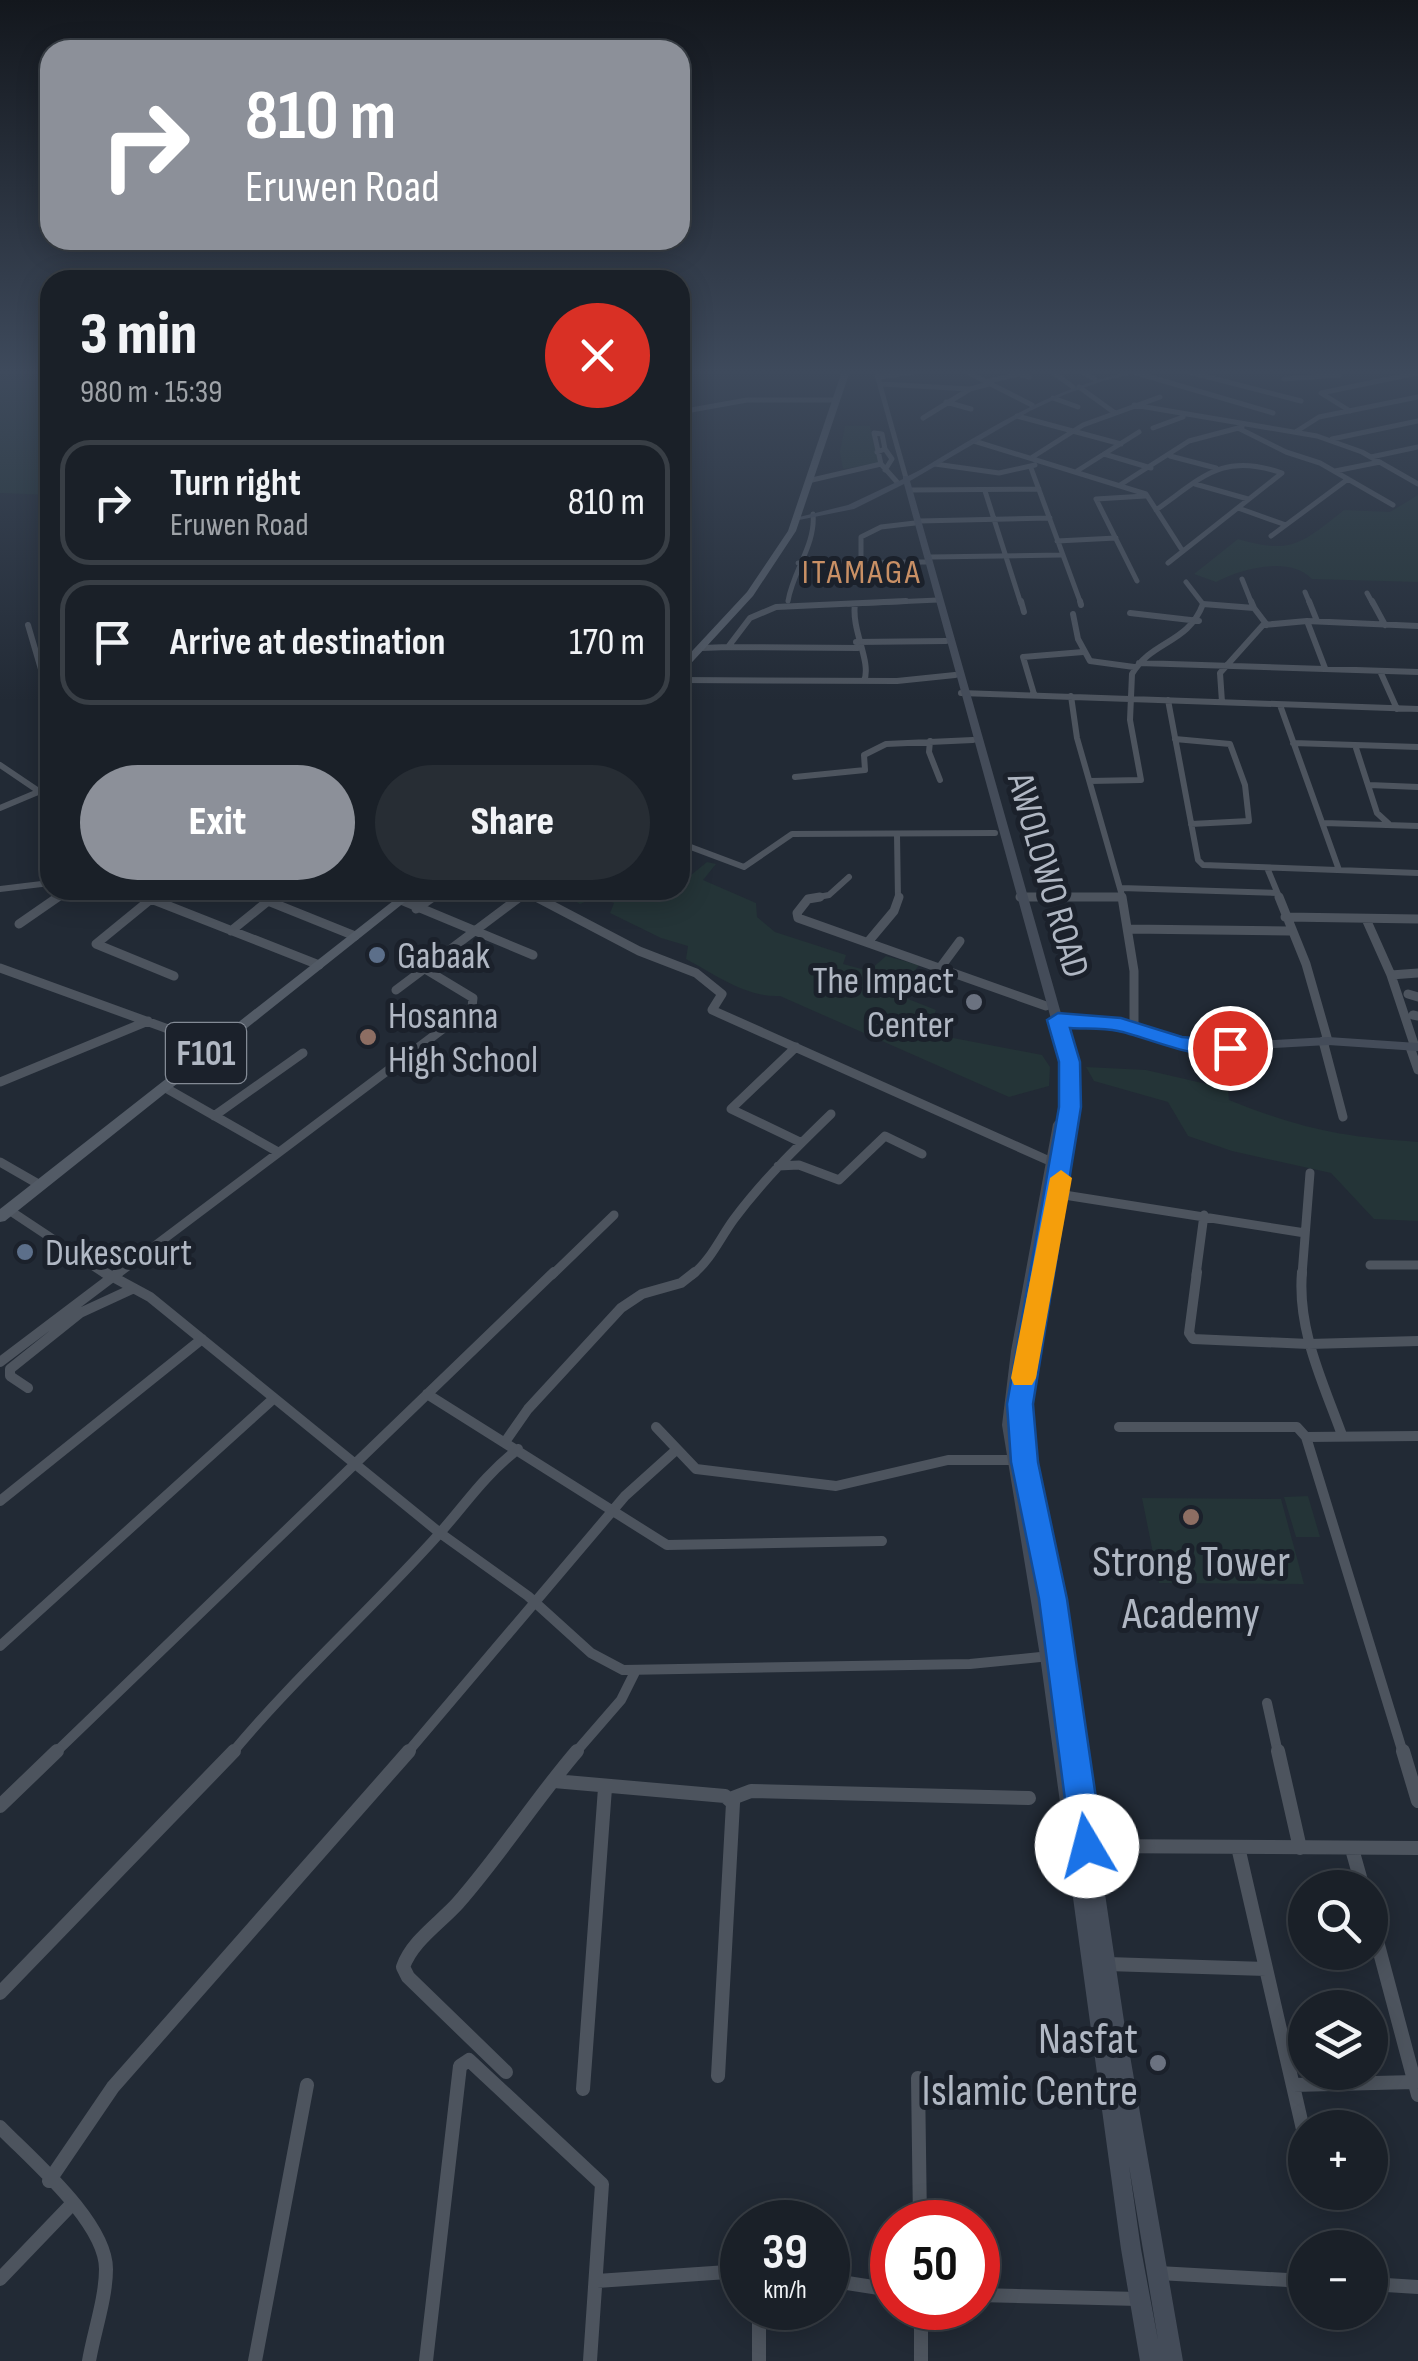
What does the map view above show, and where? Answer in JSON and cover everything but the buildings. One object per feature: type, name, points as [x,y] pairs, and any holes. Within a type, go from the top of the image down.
[{"type":"main road","points":[[690,660],[750,594],[801,512],[812,481]]},
{"type":"main road","points":[[801,512],[849,507],[907,481]]},
{"type":"main road","name":"AWOLOWO ROAD","points":[[904,483],[1058,1020],[1067,1066],[1070,1107],[1058,1194],[1020,1404],[1024,1462],[1053,1599],[1054,1656]]},
{"type":"main road","name":"AWOLOWO ROAD","points":[[928,560],[946,641],[964,693],[995,834],[1067,1066],[1054,1163],[1009,1402],[1014,1460],[1054,1656],[1139,2300],[1151,2361]]},
{"type":"main road","name":"F101","points":[[4,1214],[401,900]]},
{"type":"main road","points":[[1058,1020],[1134,1027],[1180,1044],[1230,1048],[1326,1041],[1414,1047]]},
{"type":"main road","name":"AWOLOWO ROAD","points":[[1081,1846],[1107,1964],[1172,2361]]},
{"type":"street","points":[[902,481],[986,491],[1039,489]]},
{"type":"street","points":[[999,481],[1007,490]]},
{"type":"street","points":[[1036,481],[1081,604]]},
{"type":"street","points":[[1107,481],[1147,496],[1182,550]]},
{"type":"street","points":[[1120,485],[1127,481]]},
{"type":"street","points":[[1156,510],[1199,481]]},
{"type":"street","points":[[1168,563],[1271,481]]},
{"type":"street","points":[[1271,536],[1345,481]]},
{"type":"street","points":[[1352,481],[1392,504]]},
{"type":"street","points":[[1195,484],[1248,499]]},
{"type":"street","points":[[986,491],[1024,612]]},
{"type":"street","points":[[1137,582],[1096,499],[1147,496]]},
{"type":"street","points":[[1238,508],[1286,525]]},
{"type":"street","points":[[788,601],[798,563],[815,528],[813,513]]},
{"type":"street","points":[[861,561],[861,537],[882,527],[917,522],[1050,518]]},
{"type":"street","points":[[1057,541],[1116,538]]},
{"type":"street","points":[[798,563],[861,561],[871,565],[1061,555]]},
{"type":"street","points":[[1242,579],[1254,608],[1267,625]]},
{"type":"street","points":[[1186,582],[1203,604],[1254,608]]},
{"type":"street","points":[[1305,592],[1317,621]]},
{"type":"street","points":[[1367,592],[1385,625]]},
{"type":"street","points":[[728,647],[750,618],[776,607],[938,600]]},
{"type":"street","points":[[856,604],[852,619],[868,671],[864,680]]},
{"type":"street","points":[[1090,782],[1141,780],[1128,698],[1136,665],[1199,620],[1203,604]]},
{"type":"street","points":[[1130,613],[1199,620]]},
{"type":"street","points":[[1073,614],[1090,661],[1223,669],[1418,672]]},
{"type":"street","points":[[1307,621],[1325,668]]},
{"type":"street","points":[[1222,702],[1218,678],[1259,627],[1307,621],[1418,626]]},
{"type":"street","points":[[28,625],[40,666]]},
{"type":"street","points":[[702,648],[946,641]]},
{"type":"street","points":[[1034,694],[1024,665],[1026,656],[1084,652]]},
{"type":"street","points":[[1380,671],[1397,708]]},
{"type":"street","points":[[690,680],[864,680],[956,675]]},
{"type":"street","points":[[964,693],[1418,709]]},
{"type":"street","points":[[1072,696],[1074,728],[1129,929],[1137,990],[1134,1027]]},
{"type":"street","points":[[1168,700],[1202,865],[1418,873]]},
{"type":"street","points":[[1280,705],[1339,870]]},
{"type":"street","points":[[1176,739],[1230,744],[1245,785],[1249,821],[1192,824]]},
{"type":"street","points":[[795,777],[861,771],[867,766],[864,755],[875,746],[973,740]]},
{"type":"street","points":[[930,741],[929,752],[940,780]]},
{"type":"street","points":[[1294,743],[1418,747]]},
{"type":"street","points":[[1356,748],[1377,821]]},
{"type":"street","points":[[0,765],[40,792]]},
{"type":"street","points":[[1369,785],[1418,787]]},
{"type":"street","points":[[0,808],[40,792]]},
{"type":"street","points":[[1324,823],[1377,821],[1391,826],[1418,826]]},
{"type":"street","points":[[690,847],[744,867],[784,836],[995,834]]},
{"type":"street","points":[[868,942],[898,904],[901,891],[897,835]]},
{"type":"street","points":[[1268,870],[1306,964],[1343,1117]]},
{"type":"street","points":[[849,876],[829,895],[808,900],[797,913],[798,918],[1046,1006]]},
{"type":"street","points":[[0,888],[40,885]]},
{"type":"street","points":[[1020,896],[1277,893]]},
{"type":"street","points":[[19,924],[53,900]]},
{"type":"street","points":[[150,900],[100,936],[96,944],[174,976]]},
{"type":"street","points":[[154,900],[318,966]]},
{"type":"street","points":[[231,931],[268,900],[355,936]]},
{"type":"street","points":[[401,900],[416,909],[444,914],[533,955]]},
{"type":"street","points":[[416,909],[428,900]]},
{"type":"street","points":[[396,990],[515,900]]},
{"type":"street","points":[[544,900],[639,952],[684,968],[717,986],[722,994],[712,1010],[1054,1163]]},
{"type":"street","points":[[1285,917],[1418,919]]},
{"type":"street","points":[[1366,918],[1392,975],[1418,1070]]},
{"type":"street","points":[[1129,929],[1290,931]]},
{"type":"street","points":[[940,968],[960,941]]},
{"type":"street","points":[[0,968],[214,1046]]},
{"type":"street","points":[[0,1362],[472,1007],[474,998],[425,968]]},
{"type":"street","points":[[1392,975],[1418,974]]},
{"type":"street","points":[[1408,994],[1418,996]]},
{"type":"street","points":[[0,1082],[148,1020]]},
{"type":"street","points":[[796,1047],[732,1109],[800,1142]]},
{"type":"street","points":[[1230,1048],[1240,1079]]},
{"type":"street","points":[[214,1116],[303,1053]]},
{"type":"street","points":[[164,1087],[278,1152]]},
{"type":"street","points":[[505,1442],[528,1409],[621,1308],[642,1294],[681,1284],[702,1267],[734,1218],[778,1166],[832,1114]]},
{"type":"street","points":[[778,1166],[798,1165],[839,1180],[885,1136],[922,1154]]},
{"type":"street","points":[[0,1162],[40,1186]]},
{"type":"street","points":[[1310,1173],[1300,1298],[1309,1344],[1342,1436]]},
{"type":"street","points":[[1058,1194],[1305,1233]]},
{"type":"street","points":[[4,1214],[150,1298],[440,1534],[536,1604],[600,1658],[623,1670],[970,1664],[1054,1656]]},
{"type":"street","points":[[0,1806],[614,1215]]},
{"type":"street","points":[[1204,1215],[1189,1334],[1193,1339],[1309,1344],[1418,1340]]},
{"type":"street","points":[[1370,1265],[1418,1266]]},
{"type":"street","points":[[28,1388],[10,1376],[10,1369],[80,1313],[132,1289]]},
{"type":"street","points":[[0,1501],[202,1339]]},
{"type":"street","points":[[427,1394],[579,1486],[667,1546],[882,1541]]},
{"type":"street","points":[[0,1646],[272,1400]]},
{"type":"street","points":[[656,1427],[696,1469],[836,1486],[948,1460],[1014,1460]]},
{"type":"street","points":[[1119,1427],[1296,1427],[1306,1436],[1418,1800]]},
{"type":"street","points":[[1306,1436],[1418,1437]]},
{"type":"street","points":[[0,1992],[231,1754],[276,1700],[440,1534],[484,1476],[518,1450]]},
{"type":"street","points":[[50,2181],[113,2087],[612,1512],[675,1451]]},
{"type":"street","points":[[506,2072],[408,1978],[403,1968],[407,1955],[457,1904],[512,1836],[534,1801],[622,1700],[636,1670]]},
{"type":"street","points":[[1267,1704],[1300,1848]]},
{"type":"street","points":[[554,1781],[730,1798],[751,1791],[1030,1798]]},
{"type":"street","points":[[583,2089],[605,1788]]},
{"type":"street","points":[[718,2076],[733,1803],[730,1798]]},
{"type":"street","points":[[1081,1846],[1418,1848]]},
{"type":"street","points":[[1238,1847],[1288,2067]]},
{"type":"street","points":[[1352,1849],[1357,1870]]},
{"type":"street","points":[[1107,1964],[1266,1969]]},
{"type":"street","points":[[1384,1970],[1416,2088],[1388,2087]]},
{"type":"street","points":[[426,2361],[460,2066],[469,2060],[597,2176],[604,2199],[590,2361]]},
{"type":"street","points":[[918,2078],[920,2200]]},
{"type":"street","points":[[256,2361],[307,2085]]},
{"type":"street","points":[[0,2128],[97,2236],[106,2267],[89,2361]]},
{"type":"street","points":[[0,2279],[71,2205]]},
{"type":"street","points":[[1155,2272],[1288,2280]]},
{"type":"street","points":[[597,2281],[720,2273]]},
{"type":"street","points":[[1388,2285],[1418,2287]]},
{"type":"street","points":[[1000,2297],[1139,2300]]},
{"type":"street","points":[[759,2330],[759,2361]]},
{"type":"street","points":[[921,2330],[921,2361]]},
{"type":"shaded area","points":[[0,481],[40,481],[40,495],[0,493]]},
{"type":"shaded area","points":[[1418,495],[1418,582],[1312,579],[1303,572],[1279,566],[1239,572],[1216,582],[1194,574],[1238,539],[1284,546],[1306,538],[1344,510],[1390,512]]},
{"type":"shaded area","points":[[707,862],[716,864],[703,880],[756,903],[757,917],[775,932],[846,955],[843,964],[869,971],[886,956],[919,965],[898,995],[936,1010],[927,1033],[1042,1055],[1050,1067],[1049,1086],[1009,1097],[780,996],[755,993],[731,984],[686,959],[688,946],[661,938],[610,913],[614,903],[606,900],[690,900],[690,876]]},
{"type":"shaded area","points":[[1086,1067],[1146,1070],[1228,1089],[1229,1100],[1300,1125],[1418,1142],[1418,1221],[1374,1219],[1331,1173],[1232,1151],[1188,1136],[1168,1102],[1094,1081]]},
{"type":"shaded area","points":[[1308,1496],[1320,1537],[1296,1537],[1284,1497]]},
{"type":"shaded area","points":[[1142,1498],[1281,1499],[1304,1584],[1159,1583]]},
{"type":"slow traffic","points":[[1023,1378],[1061,1178]]},
{"type":"place","name":"Gabaak","points":[[377,955]]},
{"type":"place","name":"The Impact Center","points":[[974,1002]]},
{"type":"place","name":"Hosanna High School","points":[[368,1037]]},
{"type":"place","name":"Dukescourt","points":[[25,1252]]},
{"type":"place","name":"Strong Tower Academy","points":[[1191,1517]]},
{"type":"place","name":"Nasfat Islamic Centre","points":[[1158,2063]]},
{"type":"district","name":"ITAMAGA","points":[[862,571]]},
{"type":"route","points":[[1087,1846],[1053,1599],[1024,1462],[1020,1404],[1070,1107],[1069,1062],[1058,1020],[1121,1024],[1180,1044],[1230,1048]]}]
